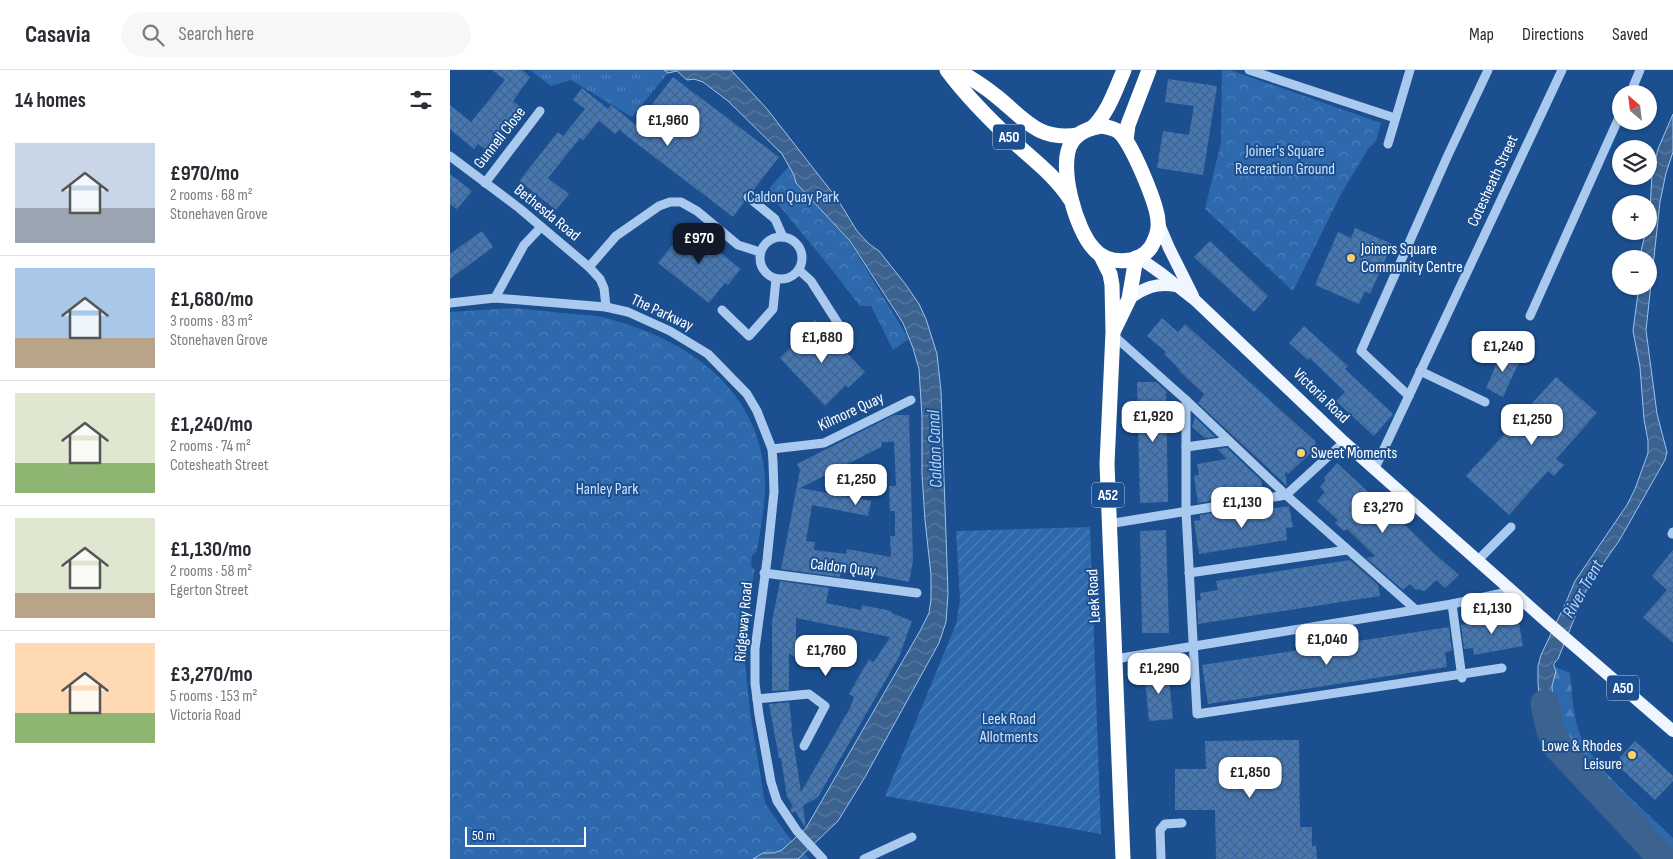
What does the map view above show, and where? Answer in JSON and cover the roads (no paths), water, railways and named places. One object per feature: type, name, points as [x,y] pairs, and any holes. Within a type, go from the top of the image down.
[{"type":"highway","name":"A50","points":[[947,70],[964,94],[1056,180],[1073,202]]},
{"type":"highway","name":"A50","points":[[957,70],[997,97],[1028,125],[1044,132],[1059,135],[1085,131]]},
{"type":"highway","name":"A52","points":[[1101,256],[1094,250],[1087,239],[1073,202],[1066,170],[1066,157],[1068,147],[1100,120],[1109,106],[1124,70]]},
{"type":"highway","points":[[1126,140],[1132,112],[1148,70]]},
{"type":"highway","points":[[1085,131],[1110,127],[1126,140],[1148,188],[1158,222],[1156,236],[1149,250],[1137,258],[1116,260],[1101,256]]},
{"type":"highway","name":"Leek Road","points":[[1101,256],[1110,274],[1112,285],[1113,334],[1107,464],[1108,524],[1123,859]]},
{"type":"highway","name":"Leek Road","points":[[1113,334],[1129,299],[1137,258]]},
{"type":"main road","name":"Victoria Road","points":[[1158,222],[1172,256],[1196,300]]},
{"type":"main road","name":"Victoria Road","points":[[1137,258],[1196,300],[1344,442],[1673,731]]},
{"type":"main road","points":[[1129,299],[1151,285],[1176,286]]},
{"type":"street","points":[[1249,70],[1394,118]]},
{"type":"street","points":[[1388,144],[1394,118],[1410,70]]},
{"type":"street","points":[[1408,396],[1361,351],[1488,70]]},
{"type":"street","name":"Cotesheath Street","points":[[1375,468],[1562,70]]},
{"type":"street","points":[[1634,85],[1640,70]]},
{"type":"street","name":"Gunnell Close","points":[[485,183],[540,112]]},
{"type":"street","points":[[1530,316],[1613,130]]},
{"type":"street","name":"Bethesda Road","points":[[450,156],[589,267],[600,279],[604,288],[606,307]]},
{"type":"street","points":[[748,197],[775,219],[783,237]]},
{"type":"street","points":[[589,267],[616,236],[659,206],[670,202],[681,202],[697,210],[738,245],[760,252]]},
{"type":"street","points":[[495,298],[524,245],[541,227]]},
{"type":"street","points":[[783,237],[790,239],[800,249],[802,263],[799,270],[789,278],[776,279],[769,277],[764,272],[759,259],[760,252],[769,241],[783,237]]},
{"type":"street","points":[[799,270],[811,281],[848,339]]},
{"type":"street","points":[[722,310],[749,336],[773,309],[776,279]]},
{"type":"street","name":"The Parkway","points":[[450,303],[495,298],[606,307],[628,312],[689,341],[708,354],[747,394],[757,411]]},
{"type":"street","points":[[1113,334],[1286,495],[1415,609]]},
{"type":"street","points":[[1420,371],[1485,402]]},
{"type":"street","name":"Kilmore Quay","points":[[772,449],[824,443],[911,400]]},
{"type":"street","points":[[1186,400],[1186,512],[1197,714],[1461,676],[1502,668]]},
{"type":"street","name":"Ridgeway Road","points":[[757,411],[772,449],[774,492],[755,649],[757,698],[771,782],[777,801],[797,831],[823,859]]},
{"type":"street","points":[[1186,447],[1228,441]]},
{"type":"street","points":[[1108,524],[1286,495],[1344,442]]},
{"type":"street","points":[[1478,560],[1511,527]]},
{"type":"street","points":[[1189,573],[1347,550]]},
{"type":"street","name":"Caldon Quay","points":[[764,573],[917,593]]},
{"type":"street","points":[[1115,659],[1452,604],[1512,591]]},
{"type":"street","points":[[1452,604],[1461,676]]},
{"type":"street","points":[[757,698],[809,694],[825,706],[804,746]]},
{"type":"street","points":[[1161,859],[1160,830],[1162,826],[1165,824],[1182,823]]},
{"type":"street","points":[[864,859],[912,836]]},
{"type":"water","name":"Caldon Canal","points":[[664,70],[731,70],[767,109],[838,200],[857,231],[869,244],[879,251],[906,285],[919,304],[926,319],[937,354],[941,391],[948,594],[946,622],[939,643],[865,777],[838,821],[798,859],[753,859],[763,853],[774,853],[782,850],[806,828],[929,613],[931,575],[922,474],[922,417],[919,369],[903,323],[850,241],[796,183],[794,175],[782,154],[728,101],[703,82],[694,79],[687,80],[677,71],[668,73]]},
{"type":"water","points":[[1673,114],[1673,152],[1660,202],[1657,229],[1657,195],[1651,195],[1651,185],[1657,185],[1658,149]]},
{"type":"water","points":[[1644,240],[1656,240],[1655,250],[1641,250]]},
{"type":"water","points":[[1638,295],[1650,295],[1646,330],[1657,414],[1667,452],[1665,460],[1619,541],[1592,579],[1558,659],[1554,663],[1556,671],[1552,686],[1553,708],[1559,730],[1554,751],[1541,720],[1538,666],[1541,655],[1575,581],[1627,505],[1648,453],[1640,367],[1633,331]]},
{"type":"waterway","name":"River Trent","points":[[1545,704],[1551,731],[1559,748],[1663,859]]},
{"type":"place","name":"Joiners Square Community Centre","points":[[1351,258]]},
{"type":"place","name":"Sweet Moments","points":[[1301,453]]},
{"type":"place","name":"Lowe & Rhodes Leisure","points":[[1632,755]]},
{"type":"park label","name":"Joiner's Square Recreation Ground","points":[[1285,160]]},
{"type":"park label","name":"Caldon Quay Park","points":[[793,197]]},
{"type":"park label","name":"Hanley Park","points":[[607,489]]},
{"type":"park label","name":"Leek Road Allotments","points":[[1009,728]]}]
